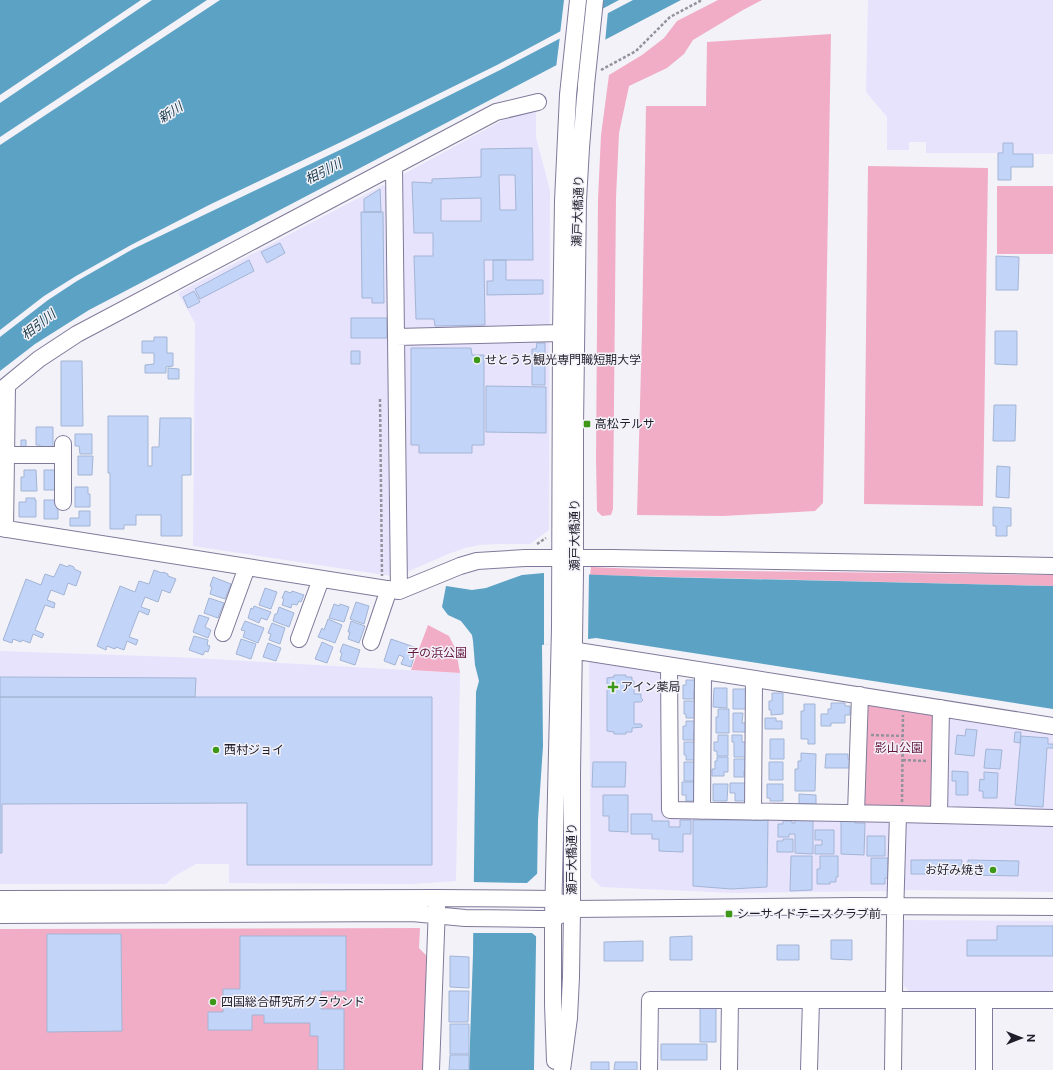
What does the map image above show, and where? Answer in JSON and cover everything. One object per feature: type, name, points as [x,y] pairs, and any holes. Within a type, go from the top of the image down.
[{"type":"street","name":"瀬戸大橋通り","points":[[568,566],[561,333],[563,201],[568,95],[578,0]]},
{"type":"street","name":"瀬戸大橋通り","points":[[562,1070],[569,1018],[572,909],[572,775],[567,646],[568,566],[574,426],[578,200],[581,148],[591,79],[595,0]]},
{"type":"street","points":[[538,102],[496,112],[77,334],[39,360],[3,388],[6,455],[2,528],[247,568],[321,579],[390,586],[477,561],[519,559],[568,566],[1053,566]]},
{"type":"street","points":[[371,642],[390,586],[396,336],[394,167]]},
{"type":"street","points":[[396,336],[561,333]]},
{"type":"street","points":[[6,455],[63,449],[63,502]]},
{"type":"street","points":[[223,633],[247,568]]},
{"type":"street","points":[[299,639],[321,579]]},
{"type":"street","name":"瀬戸大橋通り","points":[[556,1070],[554,1004],[547,919],[547,900],[567,646]]},
{"type":"street","points":[[567,646],[669,666],[1053,726]]},
{"type":"street","points":[[669,666],[670,810],[1053,818]]},
{"type":"street","points":[[702,811],[703,671]]},
{"type":"street","points":[[753,812],[754,679]]},
{"type":"street","points":[[856,813],[860,695]]},
{"type":"street","points":[[939,815],[941,708]]},
{"type":"street","points":[[893,1070],[895,906],[900,814]]},
{"type":"street","points":[[431,1070],[437,898]]},
{"type":"street","points":[[0,899],[437,898],[547,900],[572,909],[895,906],[1053,907]]},
{"type":"street","points":[[0,914],[412,913],[465,918],[547,919],[572,909]]},
{"type":"street","points":[[649,1070],[650,1000],[1053,1000]]},
{"type":"street","points":[[729,1070],[730,1000]]},
{"type":"street","points":[[809,1070],[811,1000]]},
{"type":"street","points":[[984,1000],[984,1070]]},
{"type":"path","points":[[591,79],[636,50],[670,17],[702,0]]},
{"type":"path","points":[[380,399],[390,586]]},
{"type":"path","points":[[900,814],[903,702]]},
{"type":"path","points":[[859,735],[903,736]]},
{"type":"path","points":[[902,760],[940,761]]},
{"type":"shaded area","points":[[868,0],[1053,0],[1053,154],[1013,154],[1012,143],[1003,143],[1003,153],[926,153],[926,142],[909,142],[909,150],[887,150],[887,117],[866,92]]},
{"type":"shaded area","name":"せとうち観光専門職短期大学","points":[[530,110],[536,111],[536,137],[550,190],[549,530],[530,544],[480,545],[465,548],[407,572],[402,175],[501,121]]},
{"type":"shaded area","points":[[383,185],[387,187],[391,576],[193,546],[195,323],[178,293]]},
{"type":"shaded area","points":[[0,651],[175,657],[460,673],[456,881],[413,884],[229,883],[229,864],[196,864],[173,877],[166,884],[0,884]]},
{"type":"shaded area","points":[[589,660],[659,669],[664,674],[664,814],[886,818],[891,824],[890,891],[732,893],[601,887],[591,877]]},
{"type":"shaded area","points":[[951,716],[1053,732],[1053,812],[949,809],[945,803],[946,721]]},
{"type":"shaded area","points":[[905,822],[1053,822],[1053,892],[903,890]]},
{"type":"shaded area","points":[[904,920],[1053,921],[1053,992],[910,992],[904,986]]},
{"type":"green space","points":[[718,0],[762,0],[693,40],[684,54],[667,68],[629,86],[619,133],[616,198],[613,509],[611,515],[602,516],[597,511],[596,458],[598,199],[601,135],[609,75],[642,55],[664,38],[677,21]]},
{"type":"green space","points":[[831,34],[823,503],[815,511],[723,516],[637,515],[646,106],[706,106],[707,42]]},
{"type":"green space","points":[[868,166],[988,168],[983,506],[864,504]]},
{"type":"green space","points":[[997,186],[1053,186],[1053,254],[997,254]]},
{"type":"green space","points":[[591,567],[661,570],[1053,575],[1053,586],[590,575]]},
{"type":"green space","name":"子の浜公園","points":[[428,625],[449,636],[456,650],[460,673],[411,670]]},
{"type":"green space","name":"影山公園","points":[[869,702],[936,715],[935,803],[929,808],[867,806],[861,802],[864,707]]},
{"type":"green space","name":"四国総合研究所グラウンド","points":[[420,928],[419,948],[426,955],[428,962],[425,1070],[0,1070],[0,929]]},
{"type":"water","points":[[0,0],[141,0],[0,95]]},
{"type":"water","points":[[152,0],[207,0],[0,137],[0,103]]},
{"type":"water","name":"新川","points":[[220,0],[619,0],[497,65],[211,204],[131,245],[44,296],[0,330],[0,145]]},
{"type":"water","name":"相引川","points":[[633,0],[681,0],[89,310],[35,344],[0,371],[0,337],[48,300],[77,281],[133,249],[344,148],[500,70]]},
{"type":"water","points":[[544,573],[1053,586],[1053,709],[596,638],[542,645],[543,746],[538,820],[534,1070],[469,1070],[473,954],[476,692],[479,681],[475,665],[472,635],[461,621],[448,615],[442,607],[446,586],[472,590],[486,588],[522,575]]},
{"type":"pier","points":[[564,0],[584,0],[582,22],[560,34]]},
{"type":"pier","points":[[608,11],[605,43],[581,55],[585,23]]},
{"type":"pier","points":[[582,25],[579,56],[556,68],[560,36]]},
{"type":"pier","points":[[544,572],[589,573],[588,640],[544,645]]},
{"type":"pier","points":[[539,872],[538,938],[532,933],[471,933],[472,882],[527,883]]},
{"type":"building","points":[[1003,143],[1013,143],[1013,154],[1033,154],[1033,167],[1011,167],[1011,180],[998,180],[998,153],[1003,153]]},
{"type":"building","points":[[532,148],[533,260],[484,260],[485,325],[435,326],[434,319],[416,319],[414,256],[433,256],[433,233],[414,233],[412,182],[432,183],[432,179],[481,177],[481,149]],"holes":[[[499,175],[515,175],[516,210],[500,210]],[[481,198],[481,221],[441,221],[441,199]]]},
{"type":"building","points":[[380,189],[381,212],[364,212],[364,199]]},
{"type":"building","points":[[361,212],[383,212],[384,303],[372,303],[372,298],[362,298]]},
{"type":"building","points":[[280,243],[285,253],[267,263],[261,252]]},
{"type":"building","points":[[996,256],[1019,257],[1018,290],[996,290]]},
{"type":"building","points":[[249,260],[254,271],[200,299],[195,289]]},
{"type":"building","points":[[493,260],[506,260],[506,280],[543,280],[543,294],[487,295],[487,281],[493,281]]},
{"type":"building","points":[[194,291],[200,302],[188,308],[183,297]]},
{"type":"building","points":[[351,318],[387,318],[387,338],[351,338]]},
{"type":"building","points":[[995,331],[1017,331],[1017,365],[995,364]]},
{"type":"building","points":[[154,337],[167,337],[167,353],[173,353],[173,366],[166,367],[166,373],[145,373],[145,365],[154,364],[154,353],[142,353],[142,341],[154,341]]},
{"type":"building","points":[[537,343],[545,343],[545,385],[532,385],[532,349],[536,349]]},
{"type":"building","points":[[411,348],[471,348],[472,355],[484,355],[484,445],[472,445],[472,453],[419,453],[419,445],[411,445]]},
{"type":"building","points":[[351,351],[360,351],[360,364],[351,364]]},
{"type":"building","points":[[61,361],[82,361],[83,426],[61,426]]},
{"type":"building","points":[[168,368],[179,369],[179,379],[168,379]]},
{"type":"building","points":[[486,386],[546,387],[546,433],[486,432]]},
{"type":"building","points":[[994,405],[1016,405],[1015,441],[993,441]]},
{"type":"building","points":[[108,416],[148,416],[148,466],[152,466],[152,447],[159,447],[160,418],[191,418],[191,475],[182,475],[182,536],[161,536],[161,515],[136,515],[136,525],[124,525],[124,529],[110,529]]},
{"type":"building","points":[[36,427],[53,427],[53,450],[40,450],[40,445],[36,445]]},
{"type":"building","points":[[75,434],[92,434],[92,454],[80,454],[79,446],[75,446]]},
{"type":"building","points":[[21,440],[26,440],[26,448],[21,448]]},
{"type":"building","points":[[78,456],[93,456],[92,475],[78,475]]},
{"type":"building","points":[[997,466],[1010,467],[1009,498],[996,497]]},
{"type":"building","points":[[24,470],[36,470],[37,491],[21,491],[21,477],[24,477]]},
{"type":"building","points":[[44,470],[58,470],[58,490],[44,490]]},
{"type":"building","points":[[75,487],[88,487],[88,494],[90,494],[90,507],[75,507]]},
{"type":"building","points":[[26,498],[35,498],[36,517],[19,517],[19,502],[26,502]]},
{"type":"building","points":[[44,500],[58,500],[58,519],[44,519]]},
{"type":"building","points":[[993,507],[1011,508],[1011,526],[1007,526],[1007,536],[996,536],[996,526],[993,526]]},
{"type":"building","points":[[79,511],[90,511],[90,526],[70,526],[70,518],[79,518]]},
{"type":"building","points":[[60,564],[68,567],[69,565],[81,572],[76,586],[68,583],[64,595],[51,590],[47,600],[55,603],[54,608],[45,605],[35,630],[44,634],[42,638],[33,634],[30,643],[13,639],[12,643],[3,640],[26,579],[41,585],[45,574],[54,577]]},
{"type":"building","points":[[154,570],[168,574],[168,576],[176,579],[170,593],[162,590],[158,602],[145,597],[141,607],[150,610],[148,615],[139,611],[129,637],[138,640],[136,645],[127,641],[124,650],[107,646],[106,650],[97,646],[120,586],[135,592],[139,581],[149,584]]},
{"type":"building","points":[[213,577],[231,584],[225,599],[210,594],[212,587],[210,586]]},
{"type":"building","points":[[265,588],[277,592],[271,609],[259,605]]},
{"type":"building","points":[[285,591],[291,593],[292,591],[304,595],[301,602],[299,601],[297,605],[292,604],[291,608],[282,605],[284,599],[282,598]]},
{"type":"building","points":[[209,598],[224,603],[218,618],[204,613]]},
{"type":"building","points":[[356,602],[369,606],[364,624],[350,619]]},
{"type":"building","points":[[334,604],[349,607],[344,622],[329,618]]},
{"type":"building","points":[[254,606],[271,612],[267,620],[261,618],[259,623],[248,618],[251,608],[253,609]]},
{"type":"building","points":[[279,607],[294,613],[289,627],[273,621]]},
{"type":"building","points":[[199,615],[209,618],[205,627],[211,630],[208,638],[193,632]]},
{"type":"building","points":[[328,619],[342,625],[335,643],[318,637],[322,628],[324,630]]},
{"type":"building","points":[[245,621],[264,628],[258,643],[243,637],[245,631],[241,630]]},
{"type":"building","points":[[351,621],[365,626],[359,643],[348,639]]},
{"type":"building","points":[[272,623],[285,628],[280,644],[269,640],[271,634],[268,633]]},
{"type":"building","points":[[194,636],[208,640],[207,645],[210,646],[208,652],[205,651],[203,655],[189,650]]},
{"type":"building","points":[[241,639],[256,644],[251,659],[236,654]]},
{"type":"building","points":[[391,639],[417,648],[411,667],[401,664],[404,657],[399,655],[395,665],[384,661]]},
{"type":"building","points":[[322,642],[333,647],[327,663],[315,659]]},
{"type":"building","points":[[268,643],[281,648],[276,661],[263,657]]},
{"type":"building","points":[[343,644],[360,650],[355,665],[340,660],[342,653],[340,652]]},
{"type":"building","points":[[614,675],[626,675],[626,677],[632,677],[632,681],[634,681],[634,694],[641,694],[641,698],[643,700],[641,702],[634,702],[634,724],[641,724],[642,727],[632,728],[632,732],[626,732],[626,734],[614,734],[614,732],[607,731],[607,678],[614,677]]},
{"type":"building","points":[[0,677],[196,678],[195,697],[0,697]]},
{"type":"building","points":[[686,680],[697,680],[697,690],[694,690],[694,699],[683,699],[683,685],[686,685]]},
{"type":"building","points":[[714,688],[727,688],[727,708],[713,707]]},
{"type":"building","points":[[733,689],[747,689],[747,709],[733,709]]},
{"type":"building","points":[[772,693],[783,693],[783,714],[771,715],[771,710],[769,710],[769,701],[772,701]]},
{"type":"building","name":"西村ジョイ","points":[[0,697],[432,697],[432,865],[247,865],[247,803],[2,804],[2,853],[0,853]]},
{"type":"building","points":[[684,701],[695,701],[698,718],[686,718],[686,714],[684,714]]},
{"type":"building","points":[[831,703],[845,703],[845,706],[850,706],[850,715],[845,715],[845,723],[831,723],[831,726],[821,726],[821,714],[828,714],[828,709],[831,709]]},
{"type":"building","points":[[804,704],[815,704],[815,744],[808,744],[808,739],[801,739],[801,711],[804,711]]},
{"type":"building","points":[[718,709],[729,709],[729,733],[716,733],[716,717],[718,717]]},
{"type":"building","points":[[733,713],[743,713],[742,723],[747,723],[747,732],[733,732]]},
{"type":"building","points":[[765,718],[776,718],[776,721],[782,721],[782,729],[765,729]]},
{"type":"building","points":[[686,721],[697,721],[697,731],[694,731],[694,740],[683,740],[683,726],[686,726]]},
{"type":"building","points":[[966,729],[977,730],[974,756],[955,754],[957,735],[965,736]]},
{"type":"building","points":[[1015,732],[1021,732],[1020,743],[1014,742]]},
{"type":"building","points":[[718,735],[728,735],[728,756],[717,756],[717,751],[714,751],[714,742],[718,742]]},
{"type":"building","points":[[732,735],[742,735],[742,742],[747,742],[747,757],[734,757],[734,742],[732,742]]},
{"type":"building","points":[[1021,736],[1048,738],[1048,744],[1053,744],[1053,748],[1047,748],[1043,807],[1015,805]]},
{"type":"building","points":[[770,739],[784,739],[784,759],[770,759]]},
{"type":"building","points":[[684,742],[695,742],[698,760],[686,760],[686,755],[684,755]]},
{"type":"building","points":[[986,749],[1002,750],[1000,769],[984,768]]},
{"type":"building","points":[[801,753],[816,754],[815,791],[795,791],[795,769],[798,769],[798,761],[801,761]]},
{"type":"building","points":[[826,754],[848,754],[848,759],[850,759],[850,768],[825,768]]},
{"type":"building","points":[[717,757],[728,757],[728,772],[724,772],[724,776],[712,776],[712,769],[715,769],[715,761],[717,761]]},
{"type":"building","points":[[734,759],[747,759],[747,771],[744,771],[744,777],[734,777]]},
{"type":"building","points":[[593,762],[626,762],[625,787],[592,787]]},
{"type":"building","points":[[684,762],[698,762],[698,781],[684,781]]},
{"type":"building","points":[[769,762],[783,762],[783,780],[769,780]]},
{"type":"building","points":[[952,771],[968,772],[968,795],[956,795],[956,781],[952,781]]},
{"type":"building","points":[[984,772],[998,773],[997,798],[983,798],[983,791],[979,791],[980,779],[984,780]]},
{"type":"building","points":[[682,782],[694,782],[694,801],[686,801],[686,795],[682,795]]},
{"type":"building","points":[[730,783],[747,783],[747,801],[735,801],[735,793],[730,793]]},
{"type":"building","points":[[713,784],[728,784],[727,801],[713,801]]},
{"type":"building","points":[[767,784],[783,784],[783,801],[770,801],[770,798],[767,798]]},
{"type":"building","points":[[799,794],[816,795],[816,804],[799,804]]},
{"type":"building","points":[[603,795],[628,795],[628,832],[609,831],[609,816],[603,816]]},
{"type":"building","points":[[631,814],[652,814],[652,821],[669,821],[669,827],[680,827],[680,820],[691,820],[691,834],[683,834],[683,852],[659,851],[659,839],[652,839],[652,834],[631,834]]},
{"type":"building","points":[[693,820],[768,820],[767,887],[731,889],[693,886]]},
{"type":"building","points":[[795,820],[813,820],[813,854],[795,853],[795,834],[789,834],[789,837],[778,837],[778,824],[783,824],[783,821],[792,821],[792,823],[795,823]]},
{"type":"building","points":[[841,821],[865,823],[864,855],[841,854]]},
{"type":"building","points":[[815,830],[834,830],[834,854],[815,854],[815,845],[822,845],[822,840],[815,840]]},
{"type":"building","points":[[867,836],[885,836],[885,856],[867,856]]},
{"type":"building","points":[[783,839],[793,839],[793,852],[777,852],[777,841],[783,841]]},
{"type":"building","points":[[791,856],[812,856],[812,890],[790,891]]},
{"type":"building","points":[[820,856],[838,856],[838,877],[836,877],[836,882],[830,882],[830,884],[817,884],[817,869],[820,869]]},
{"type":"building","points":[[871,858],[888,858],[888,878],[885,878],[885,884],[871,884]]},
{"type":"building","points":[[911,860],[962,860],[961,874],[911,874]]},
{"type":"building","points":[[968,860],[1019,861],[1018,876],[968,875]]},
{"type":"building","points":[[997,926],[1053,926],[1053,956],[967,956],[967,940],[997,940]]},
{"type":"building","points":[[47,934],[121,934],[122,1031],[47,1032]]},
{"type":"building","points":[[240,936],[346,936],[346,991],[321,991],[321,1009],[344,1009],[344,1070],[318,1070],[318,1036],[310,1036],[310,1023],[264,1023],[264,1015],[252,1015],[252,1030],[208,1030],[208,1012],[223,1012],[223,989],[240,989]]},
{"type":"building","points":[[692,936],[692,960],[670,960],[670,937]]},
{"type":"building","points":[[831,940],[852,940],[852,960],[831,959]]},
{"type":"building","points":[[643,941],[643,961],[604,961],[604,942]]},
{"type":"building","points":[[777,945],[799,945],[799,960],[777,960]]},
{"type":"building","points":[[450,956],[469,957],[469,988],[450,987]]},
{"type":"building","points":[[449,991],[469,991],[468,1022],[449,1022]]},
{"type":"building","points":[[700,1008],[716,1008],[716,1042],[700,1042]]},
{"type":"building","points":[[450,1024],[469,1024],[469,1054],[450,1054]]},
{"type":"building","points":[[661,1044],[707,1044],[707,1060],[661,1060]]},
{"type":"building","points":[[450,1055],[469,1055],[469,1070],[449,1070]]},
{"type":"building","points":[[591,1062],[609,1062],[609,1070],[591,1070]]},
{"type":"building","points":[[615,1062],[637,1062],[637,1070],[614,1070]]},
{"type":"place","name":"せとうち観光専門職短期大学","points":[[477,360]]},
{"type":"place","name":"高松テルサ","points":[[587,424]]},
{"type":"place","name":"アイン薬局","points":[[613,687]]},
{"type":"place","name":"西村ジョイ","points":[[216,750]]},
{"type":"place","name":"お好み焼き","points":[[993,870]]},
{"type":"place","name":"シーサイドテニスクラブ前","points":[[729,914]]},
{"type":"place","name":"四国総合研究所グラウンド","points":[[213,1002]]}]
